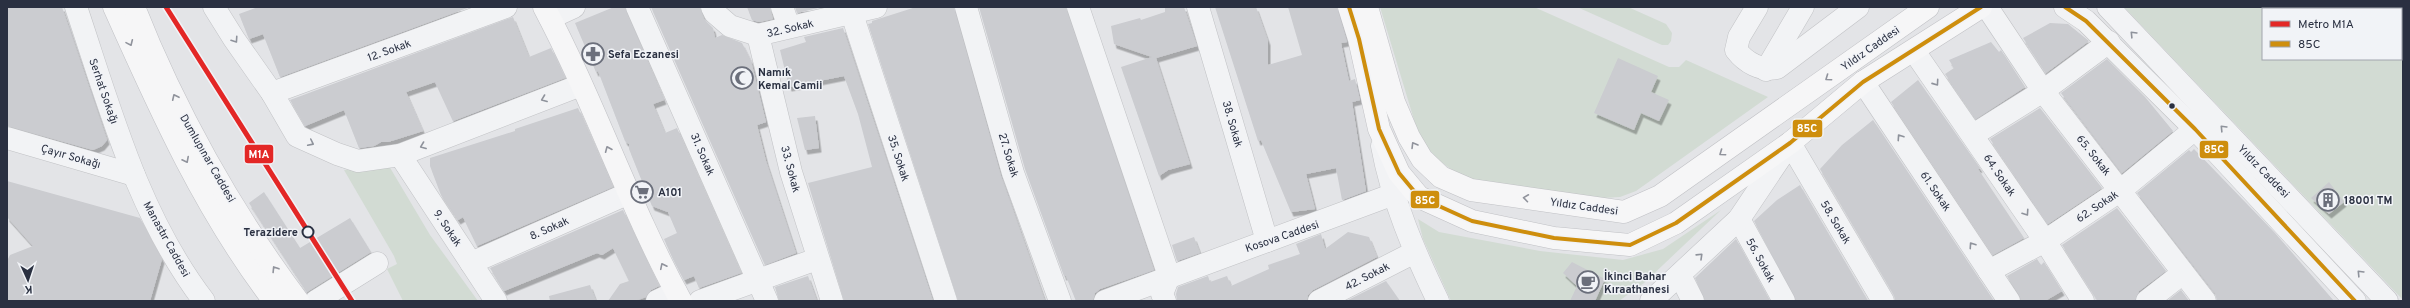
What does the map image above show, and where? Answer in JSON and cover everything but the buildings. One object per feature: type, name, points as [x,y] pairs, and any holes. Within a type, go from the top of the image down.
[{"type":"main road","name":"Dumlupınar Caddesi","points":[[114,7],[162,114],[207,201],[274,301]]},
{"type":"main road","name":"Dumlupınar Caddesi","points":[[134,7],[190,128],[278,274],[298,301]]},
{"type":"main road","points":[[1349,7],[1359,39],[1379,129],[1399,173],[1419,197],[1472,220],[1554,238],[1630,245],[1676,223],[1790,143],[1863,82],[1981,7]]},
{"type":"main road","name":"Yıldız Caddesi","points":[[1367,7],[1394,102],[1409,137],[1422,159],[1441,177],[1471,190],[1624,212],[1660,196],[1928,7]]},
{"type":"main road","points":[[547,13],[581,85],[627,194],[679,297]]},
{"type":"street","name":"Serhat Sokağı","points":[[76,7],[134,175]]},
{"type":"street","name":"12. Sokak","points":[[272,92],[506,7]]},
{"type":"street","points":[[547,13],[574,7]]},
{"type":"street","name":"31. Sokak","points":[[637,7],[767,301]]},
{"type":"street","name":"32. Sokak","points":[[712,7],[715,13],[730,26],[758,35],[786,17],[852,14],[876,7]]},
{"type":"street","name":"27. Sokak","points":[[966,7],[1013,172],[1060,301]]},
{"type":"street","points":[[1078,7],[1169,276],[1162,294],[1165,301]]},
{"type":"street","name":"38. Sokak","points":[[1198,7],[1267,241]]},
{"type":"street","points":[[1757,7],[1739,37],[1736,50],[1743,59],[1766,70],[1777,68],[1858,7]]},
{"type":"street","points":[[1766,70],[1803,7]]},
{"type":"street","name":"65. Sokak","points":[[1987,7],[2043,91],[2121,190],[2204,301]]},
{"type":"street","points":[[2065,7],[2086,21],[2109,42],[2195,129],[2355,301]]},
{"type":"street","name":"Yıldız Caddesi","points":[[2108,7],[2387,301]]},
{"type":"street","points":[[219,8],[272,92],[297,136],[316,146],[358,161],[400,155],[581,85]]},
{"type":"street","name":"35. Sokak","points":[[852,14],[946,301]]},
{"type":"street","name":"33. Sokak","points":[[758,35],[791,172],[817,259],[832,301]]},
{"type":"street","points":[[1973,136],[2043,91],[2109,42]]},
{"type":"street","name":"64. Sokak","points":[[1914,50],[2045,241],[2083,301]]},
{"type":"street","name":"61. Sokak","points":[[1863,82],[2009,301]]},
{"type":"street","points":[[1379,129],[1389,181],[1415,252],[1438,301]]},
{"type":"street","name":"62. Sokak","points":[[1989,271],[2045,241],[2121,190],[2195,129]]},
{"type":"street","name":"Çayır Sokağı","points":[[7,138],[134,175]]},
{"type":"street","points":[[1651,301],[1739,219],[1790,143]]},
{"type":"street","name":"58. Sokak","points":[[1790,143],[1883,301]]},
{"type":"street","name":"9. Sokak","points":[[400,155],[496,301]]},
{"type":"street","name":"Manastır Caddesi","points":[[134,175],[147,206],[181,269],[204,301]]},
{"type":"street","name":"8. Sokak","points":[[471,262],[627,194]]},
{"type":"street","name":"Kosova Caddesi","points":[[1105,301],[1169,276],[1394,194]]},
{"type":"street","name":"56. Sokak","points":[[1739,219],[1784,301]]},
{"type":"street","name":"42. Sokak","points":[[1319,301],[1415,252]]},
{"type":"street","points":[[700,301],[817,259]]},
{"type":"street","points":[[316,301],[377,263]]},
{"type":"street","points":[[2148,301],[2183,272]]},
{"type":"street","points":[[1680,275],[1693,301]]},
{"type":"street","points":[[657,301],[679,297]]},
{"type":"shaded area","points":[[1380,7],[1534,7],[1669,67],[1679,67],[1686,60],[1768,97],[1636,191],[1620,197],[1603,198],[1471,179],[1454,171],[1440,161],[1428,148],[1418,133]]},
{"type":"shaded area","points":[[1577,7],[1628,7],[1666,24],[1672,33],[1671,41],[1668,45],[1662,45]]},
{"type":"shaded area","points":[[2124,7],[2392,7],[2262,8],[2262,60],[2402,60],[2402,22],[2403,24],[2403,300]]},
{"type":"shaded area","points":[[389,166],[430,235],[478,301],[403,301],[387,269],[397,264],[394,256],[344,170]]},
{"type":"shaded area","points":[[1721,210],[1644,283],[1619,301],[1451,301],[1423,239],[1418,219],[1439,232],[1540,251],[1623,260],[1663,249]]},
{"type":"metro line","name":"M1A","points":[[166,7],[352,301]]},
{"type":"transit line","name":"85C","points":[[1349,7],[1359,39],[1379,129],[1399,173],[1419,197],[1472,221],[1554,238],[1630,245],[1676,223],[1790,143],[1863,82],[1981,7]]},
{"type":"transit line","name":"85C","points":[[2065,7],[2086,21],[2195,129],[2355,301]]},
{"type":"place","name":"Sefa Eczanesi","points":[[593,54]]},
{"type":"place","name":"Namık Kemal Camii","points":[[742,78]]},
{"type":"place","name":"A101","points":[[642,192]]},
{"type":"place","name":"18001 TM","points":[[2328,200]]},
{"type":"place","name":"Terazidere","points":[[308,232]]},
{"type":"place","name":"İkinci Bahar Kıraathanesi","points":[[1588,282]]}]
